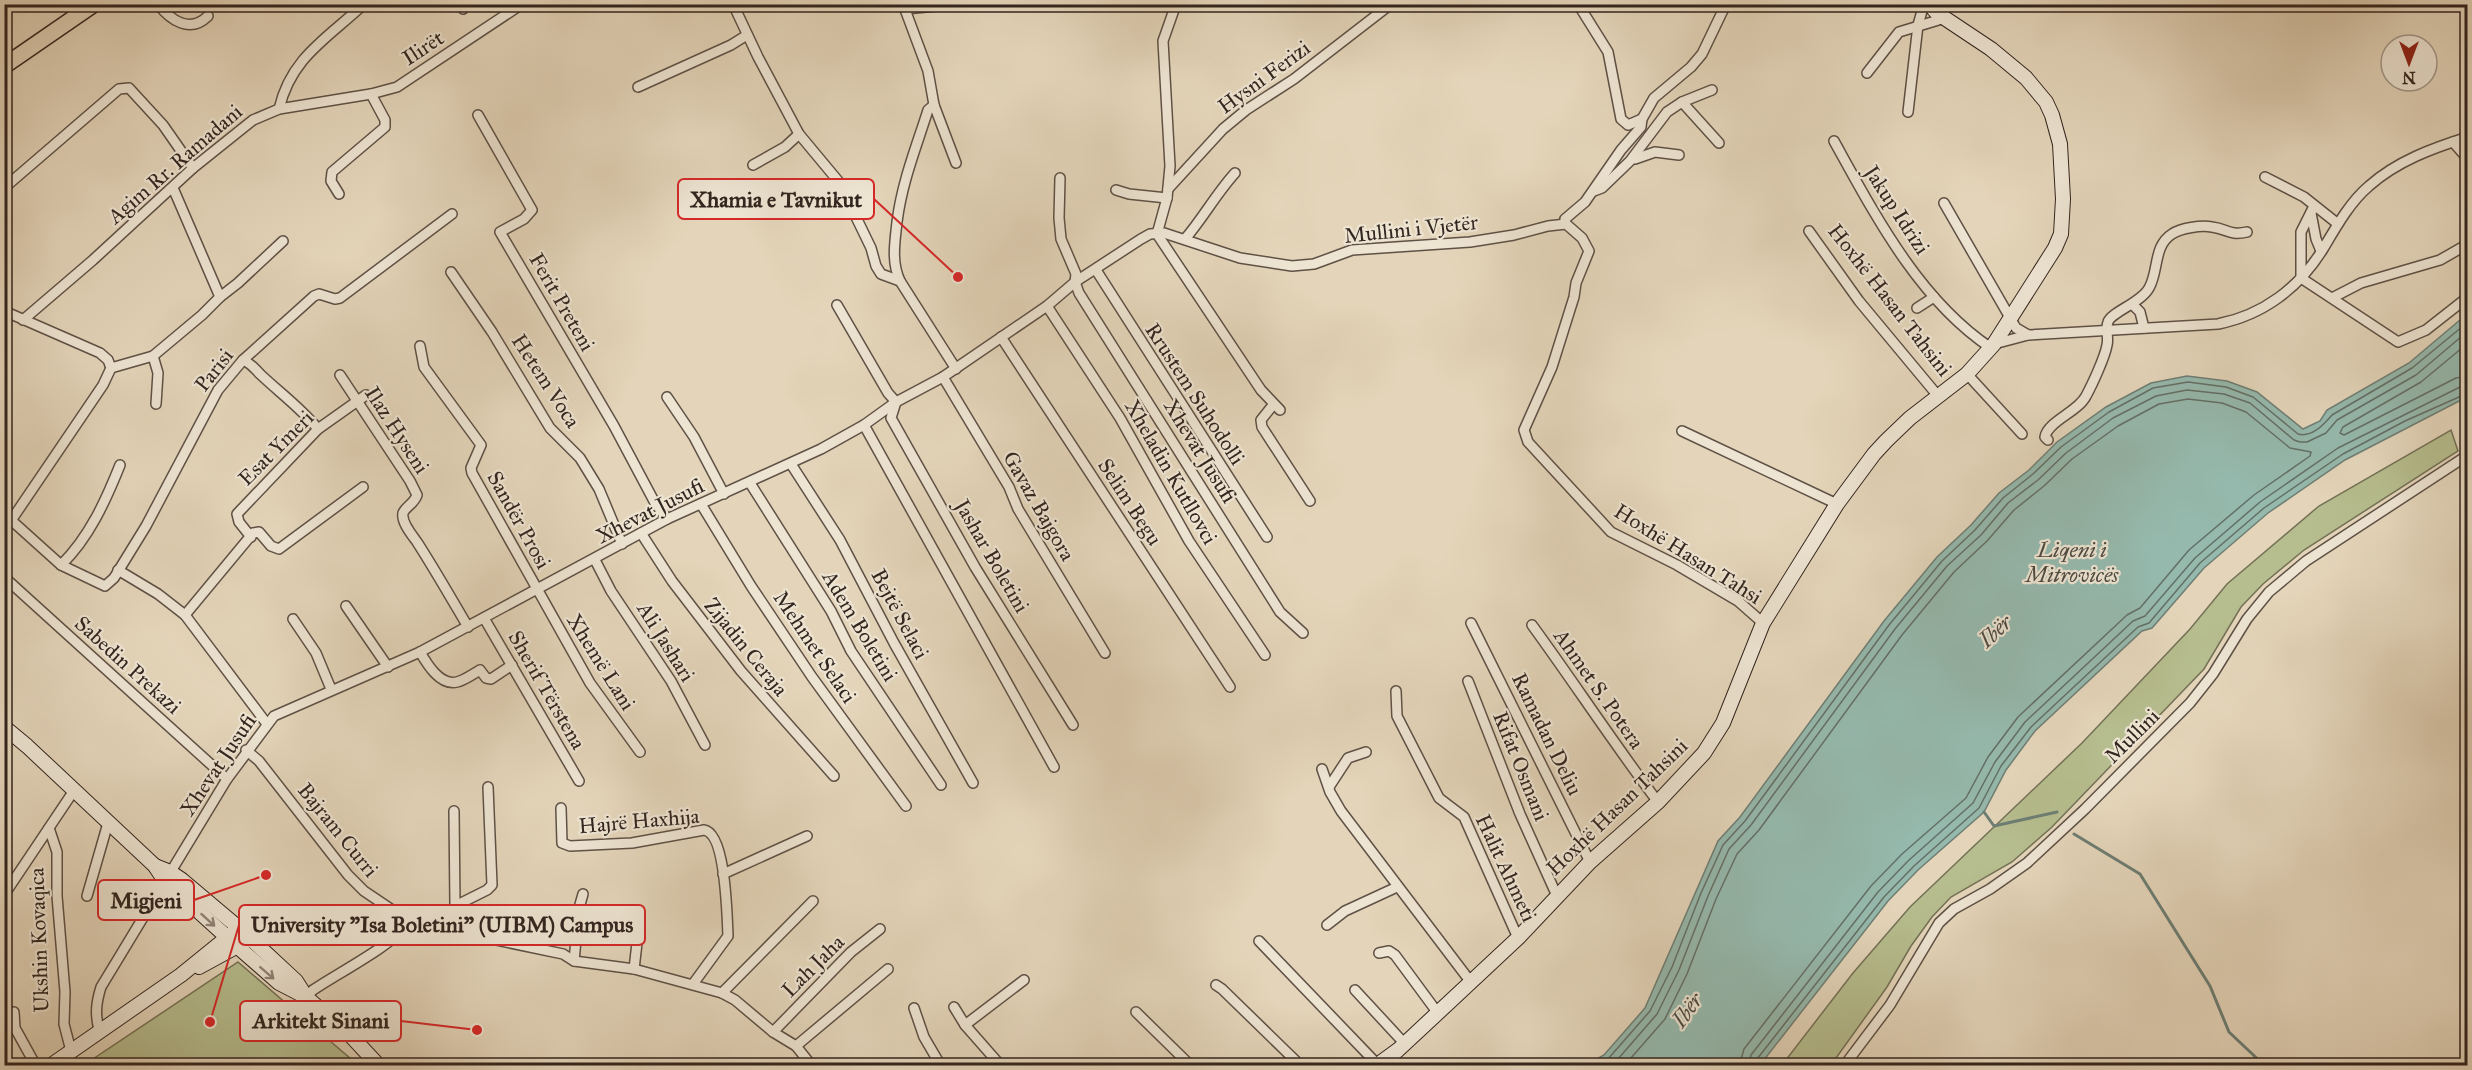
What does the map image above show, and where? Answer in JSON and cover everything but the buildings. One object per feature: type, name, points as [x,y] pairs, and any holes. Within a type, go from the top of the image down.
[{"type":"main road","points":[[4,66],[94,4]]},
{"type":"street","points":[[158,4],[167,16],[188,25],[202,21],[208,16]]},
{"type":"street","points":[[279,109],[287,87],[306,55],[364,4]]},
{"type":"street","name":"Ilirët","points":[[279,109],[371,94],[397,87],[522,4]]},
{"type":"street","points":[[733,4],[799,134],[839,182],[871,248],[876,266],[881,274],[900,281]]},
{"type":"street","points":[[956,163],[934,105],[928,71],[904,7],[958,4]]},
{"type":"street","name":"Hysni Ferizi","points":[[1157,234],[1168,194],[1170,166],[1163,41],[1176,4]]},
{"type":"street","name":"Hysni Ferizi","points":[[1168,194],[1223,129],[1246,110],[1294,79],[1391,4]]},
{"type":"street","points":[[1578,4],[1608,52],[1621,119],[1628,125],[1642,119]]},
{"type":"street","points":[[1566,224],[1565,219],[1585,202],[1621,150],[1641,127],[1642,119],[1654,98],[1691,67],[1702,54],[1726,4]]},
{"type":"street","points":[[1908,112],[1918,25],[1924,4]]},
{"type":"street","name":"Hoxhë Hasan Tahsini","points":[[1377,1065],[1518,938],[1590,862],[1659,802],[1704,753],[1723,723],[1763,623],[1837,504],[1886,441],[1910,418],[1967,374],[1993,346],[2055,248],[2061,234],[2064,199],[2057,129],[2046,102],[2026,78],[1991,49],[1945,18],[1929,4]]},
{"type":"street","points":[[1867,73],[1893,37],[1907,28],[1945,18]]},
{"type":"street","points":[[638,87],[731,45],[747,35]]},
{"type":"street","points":[[4,188],[119,89],[129,88],[163,125],[193,168]]},
{"type":"street","points":[[1592,192],[1602,188],[1630,161],[1651,136],[1661,119],[1682,102],[1712,90]]},
{"type":"street","points":[[339,194],[331,182],[332,172],[385,127],[385,120],[371,94]]},
{"type":"street","points":[[1682,102],[1719,143]]},
{"type":"street","points":[[934,105],[928,110],[919,132],[900,195],[893,247],[900,281],[956,369]]},
{"type":"street","name":"Agim Rr. Ramadani","points":[[23,320],[193,168],[253,120],[279,109]]},
{"type":"street","name":"Ferit Preteni","points":[[478,115],[532,210],[524,219],[500,232],[614,426],[655,503],[667,519]]},
{"type":"street","points":[[753,165],[785,147],[799,134]]},
{"type":"street","points":[[1993,346],[2028,335],[2218,324],[2237,320],[2280,297],[2301,278],[2337,224],[2368,186],[2413,158],[2468,137]]},
{"type":"street","name":"Jakup Idrizi","points":[[1833,141],[1872,210],[1934,297],[1962,327],[1993,346]]},
{"type":"street","points":[[2453,142],[2468,159]]},
{"type":"street","points":[[1630,161],[1655,152],[1679,155]]},
{"type":"street","points":[[1185,239],[1206,213],[1214,197],[1235,173]]},
{"type":"street","points":[[2265,177],[2304,197],[2312,210],[2316,239],[2321,251]]},
{"type":"street","name":"Xhevat Jusufi","points":[[1060,178],[1061,239],[1076,274],[1075,282],[1079,293],[1280,612],[1303,633]]},
{"type":"street","points":[[173,188],[220,297]]},
{"type":"street","points":[[1116,190],[1129,194],[1168,194]]},
{"type":"street","points":[[1944,203],[2018,330],[2028,335]]},
{"type":"street","points":[[2312,210],[2337,224]]},
{"type":"street","points":[[2301,278],[2301,232],[2312,210]]},
{"type":"street","name":"Parisi","points":[[11,520],[61,565],[105,586],[114,578],[146,526],[208,406],[243,360],[314,296],[318,294],[328,298],[340,298],[452,214]]},
{"type":"street","name":"Mullini i Vjetër","points":[[1157,234],[1164,233],[1185,239],[1240,258],[1292,266],[1314,264],[1352,250],[1470,242],[1566,224]]},
{"type":"street","name":"Hoxhë Hasan Tahsi","points":[[1566,224],[1582,238],[1589,251],[1578,275],[1558,350],[1526,422],[1525,436],[1554,472],[1611,532],[1677,565],[1737,601],[1763,623]]},
{"type":"street","points":[[2048,440],[2044,437],[2047,430],[2074,410],[2087,394],[2106,351],[2110,318],[2133,305],[2150,287],[2163,242],[2174,233],[2203,227],[2212,227],[2232,234],[2247,232]]},
{"type":"street","name":"Hoxhë Hasan Tahsini","points":[[1809,231],[1859,301],[1938,396]]},
{"type":"street","points":[[1157,234],[1160,242],[1276,407],[1261,420],[1262,427],[1310,501]]},
{"type":"street","name":"Xhevat Jusufi","points":[[99,1030],[96,1002],[101,987],[227,779],[246,750],[274,716],[296,707],[305,700],[420,652],[536,588],[595,560],[641,532],[791,464],[864,425],[896,402],[956,369],[1047,306],[1075,282],[1142,239],[1157,234]]},
{"type":"street","points":[[111,368],[153,356],[283,241]]},
{"type":"street","points":[[2332,298],[2361,283],[2439,260],[2468,244]]},
{"type":"street","name":"Rrustem Suhodolli","points":[[1096,270],[1267,537]]},
{"type":"street","name":"Hetem Voca","points":[[451,272],[492,332],[550,428],[580,458],[599,489],[622,544]]},
{"type":"street","points":[[2301,278],[2398,342],[2426,330],[2468,297]]},
{"type":"street","points":[[1917,308],[1934,297]]},
{"type":"street","points":[[837,305],[888,393],[896,402]]},
{"type":"street","points":[[2133,305],[2140,312],[2144,328]]},
{"type":"street","name":"Xheladin Kutllovci","points":[[1047,306],[1120,418],[1189,541],[1265,655]]},
{"type":"street","points":[[4,311],[100,353],[108,360],[111,368],[103,385],[4,531]]},
{"type":"street","name":"Selim Begu","points":[[1001,337],[1230,687]]},
{"type":"street","name":"Sandër Prosi","points":[[420,346],[424,367],[481,445],[471,468],[472,473],[526,564],[536,588]]},
{"type":"street","points":[[153,356],[158,373],[156,404]]},
{"type":"street","points":[[243,360],[254,364],[259,373],[297,405],[318,429]]},
{"type":"street","points":[[1967,374],[2022,434]]},
{"type":"street","name":"Ilaz Hyseni","points":[[340,375],[417,495],[415,503],[404,512],[407,527],[468,627]]},
{"type":"street","name":"Gavaz Bajgora","points":[[944,377],[1009,488],[1018,509],[1105,653]]},
{"type":"street","name":"Esat Ymeri","points":[[251,537],[239,522],[237,513],[318,429],[366,395]]},
{"type":"street","points":[[667,397],[694,437],[724,494]]},
{"type":"street","name":"Jashar Boletini","points":[[896,402],[891,418],[975,567],[1073,725]]},
{"type":"street","points":[[864,425],[1054,767]]},
{"type":"street","points":[[1682,431],[1837,504]]},
{"type":"street","name":"Mullini","points":[[1844,1065],[1890,1005],[1939,923],[1954,909],[1990,889],[2027,863],[2085,809],[2190,703],[2213,674],[2247,619],[2269,592],[2306,561],[2468,455]]},
{"type":"street","name":"Bejtë Selaci","points":[[791,464],[840,540],[894,643],[973,783]]},
{"type":"street","points":[[61,565],[78,546],[104,504],[120,465]]},
{"type":"street","name":"Adem Boletini","points":[[750,483],[831,611],[851,651],[941,785]]},
{"type":"street","points":[[185,615],[253,533],[259,532],[271,546],[279,549],[363,487]]},
{"type":"street","name":"Mehmet Selaci","points":[[701,504],[751,586],[812,677],[906,806]]},
{"type":"street","name":"Zijadin Ceraja","points":[[641,532],[672,581],[741,671],[834,776]]},
{"type":"street","name":"Ali Jashari","points":[[595,560],[611,591],[671,681],[705,745]]},
{"type":"street","points":[[118,570],[158,594],[185,615],[267,724]]},
{"type":"street","name":"Sabedin Prekazi","points":[[4,577],[227,779]]},
{"type":"street","name":"Xhemë Lani","points":[[536,588],[590,683],[640,752]]},
{"type":"street","points":[[346,606],[388,667]]},
{"type":"street","name":"Sherif Tërstena","points":[[484,618],[579,781]]},
{"type":"street","points":[[294,619],[316,653],[331,689]]},
{"type":"street","name":"Ramadan Deliu","points":[[1471,622],[1590,862]]},
{"type":"street","name":"Ahmet S. Potera","points":[[1532,625],[1620,752],[1659,802]]},
{"type":"street","points":[[420,652],[439,677],[457,682],[480,670],[486,678],[491,679],[512,665]]},
{"type":"street","name":"Rifat Osmani","points":[[1468,681],[1520,814],[1557,896]]},
{"type":"street","name":"Halit Ahmeti","points":[[1396,691],[1397,716],[1439,798],[1464,817],[1518,938]]},
{"type":"street","points":[[4,727],[154,866],[238,938],[296,981],[306,997],[352,1037],[379,1065]]},
{"type":"street","name":"Bajram Curri","points":[[246,750],[259,761],[348,875],[364,891],[410,922],[563,954],[574,961],[634,969],[722,993],[735,1000],[773,1032],[796,1046],[812,1065]]},
{"type":"street","points":[[1329,787],[1348,758],[1366,752]]},
{"type":"street","points":[[1322,769],[1330,792],[1341,811],[1470,981]]},
{"type":"street","points":[[455,906],[492,885],[488,787]]},
{"type":"street","points":[[4,895],[74,792]]},
{"type":"street","name":"Hajrë Haxhija","points":[[561,808],[562,843],[578,847],[632,843],[709,831],[717,841],[723,874],[728,936],[693,984]]},
{"type":"street","points":[[442,927],[453,914],[455,906],[454,811]]},
{"type":"street","points":[[87,896],[108,823]]},
{"type":"street","name":"Ukshin Kovaqica","points":[[49,828],[57,852],[57,896],[65,992],[63,1024],[71,1051]]},
{"type":"street","points":[[723,874],[807,836]]},
{"type":"street","points":[[1327,925],[1345,911],[1397,887]]},
{"type":"street","points":[[574,961],[579,908],[584,894]]},
{"type":"street","points":[[722,993],[813,901]]},
{"type":"street","points":[[634,969],[640,917]]},
{"type":"street","points":[[306,997],[313,990],[397,936],[410,922]]},
{"type":"street","name":"Lah Jaha","points":[[773,1032],[851,952],[880,929]]},
{"type":"street","points":[[50,1065],[238,938]]},
{"type":"street","points":[[1260,941],[1377,1065]]},
{"type":"street","points":[[1379,952],[1389,951],[1395,955],[1437,1012]]},
{"type":"street","points":[[796,1046],[888,969]]},
{"type":"street","points":[[965,1025],[1024,980]]},
{"type":"street","points":[[1216,985],[1301,1065]]},
{"type":"street","points":[[1354,990],[1404,1043]]},
{"type":"street","points":[[954,1007],[965,1025],[1001,1065]]},
{"type":"street","points":[[914,1008],[924,1037],[940,1065]]},
{"type":"street","name":"Ukshin Kovaqica","points":[[14,1012],[15,1028],[36,1065]]},
{"type":"street","points":[[1136,1012],[1191,1065]]},
{"type":"green space","points":[[2451,430],[2458,451],[2304,550],[2263,584],[2241,607],[2204,669],[2052,827],[2012,862],[1951,897],[1932,917],[1911,946],[1887,987],[1831,1065],[1782,1065],[1853,973],[1910,907],[2082,743],[2190,629],[2227,584],[2319,506]]},
{"type":"green space","points":[[238,962],[358,1065],[84,1065]]},
{"type":"water","name":"Liqeni i Mitrovicës","points":[[2467,314],[2467,397],[2345,460],[2268,513],[2204,568],[2152,628],[2142,631],[2035,731],[2006,770],[1984,812],[1918,870],[1888,901],[1760,1065],[1586,1065],[1604,1055],[1645,1008],[1718,841],[1740,817],[1884,621],[1937,557],[1971,525],[1999,493],[2029,470],[2057,442],[2106,407],[2151,383],[2187,376],[2227,381],[2257,392],[2303,429],[2320,421],[2327,410],[2409,363]]},
{"type":"waterway","points":[[1984,812],[1994,826],[2057,812]]},
{"type":"waterway","points":[[2074,834],[2140,874],[2210,986],[2229,1032],[2265,1066]]},
{"type":"place","name":"Xhamia e Tavnikut","points":[[958,277]]},
{"type":"place","name":"Migjeni","points":[[266,875]]},
{"type":"place","name":"University \"Isa Boletini\" (UIBM) Campus","points":[[210,1022]]},
{"type":"place","name":"Arkitekt Sinani","points":[[477,1030]]},
{"type":"water label","name":"Ibër","points":[[1995,631]]},
{"type":"water label","name":"Ibër","points":[[1687,1010]]}]
